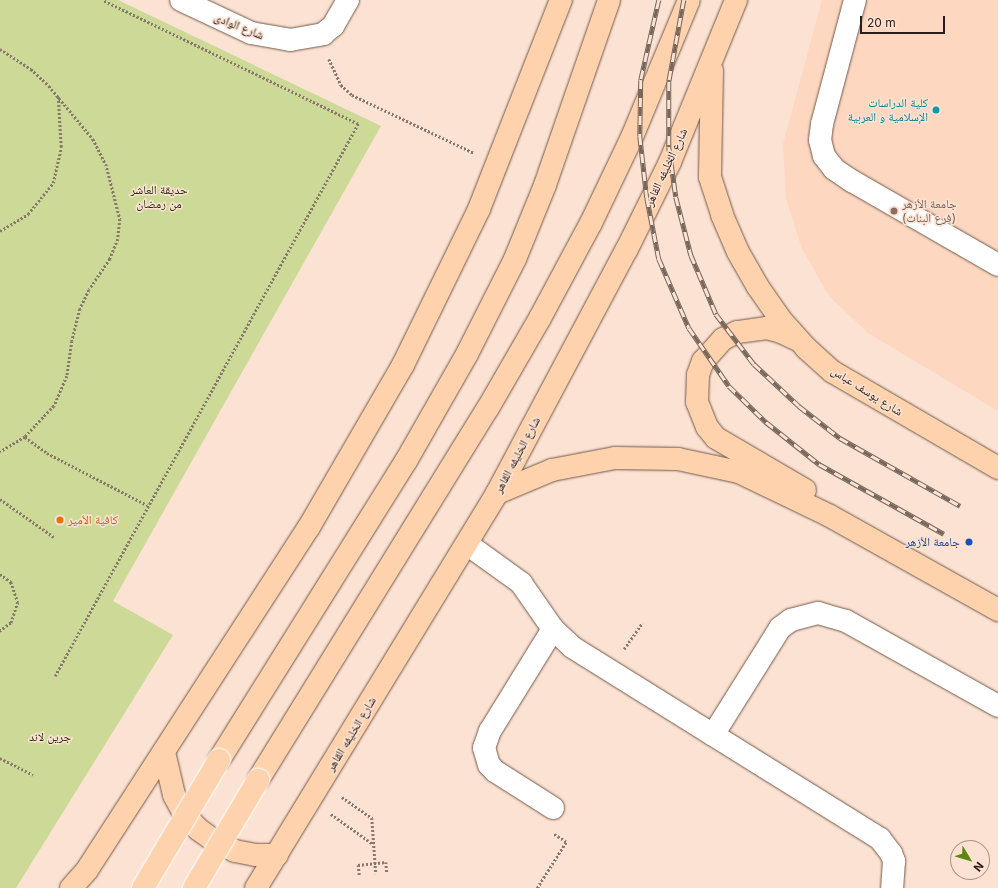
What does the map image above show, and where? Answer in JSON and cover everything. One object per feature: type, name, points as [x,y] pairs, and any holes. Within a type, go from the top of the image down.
[{"type":"main road","points":[[71,888],[87,870],[164,752],[309,527],[358,447],[446,283],[498,164],[561,0]]},
{"type":"main road","points":[[143,888],[219,760],[406,461],[468,354],[515,259],[545,185],[609,0]]},
{"type":"main road","points":[[194,888],[258,780],[484,415],[540,318],[591,223],[629,144],[689,0]]},
{"type":"main road","name":"شارع الخليفه القاهر","points":[[256,888],[316,792],[497,493],[627,250],[670,162],[736,0]]},
{"type":"main road","name":"شارع يوسف عباس","points":[[712,59],[710,177],[722,215],[758,287],[781,320],[806,348],[840,376],[998,468]]},
{"type":"main road","points":[[806,348],[794,338],[767,328],[737,332],[718,344],[704,361],[698,375],[697,402],[707,427],[716,438],[801,487],[817,500],[830,516]]},
{"type":"main road","points":[[497,493],[552,470],[615,458],[678,459],[740,472],[830,516],[998,610]]},
{"type":"main road","points":[[164,752],[174,795],[184,814],[198,829],[216,842],[235,851],[256,855],[277,855]]},
{"type":"street","name":"شارع الوادى","points":[[181,0],[228,24],[270,38],[308,38],[323,34]]},
{"type":"street","points":[[323,34],[333,26],[348,0]]},
{"type":"street","points":[[855,0],[822,124],[820,140],[824,156],[834,169],[852,182],[998,265]]},
{"type":"street","points":[[467,544],[521,583],[553,629],[572,647],[880,839],[892,853],[894,861],[892,888]]},
{"type":"street","points":[[713,736],[780,628],[791,620],[818,613],[846,621],[998,706]]},
{"type":"street","points":[[553,629],[490,731],[484,748],[489,765],[495,772],[553,808]]},
{"type":"path","points":[[55,676],[147,505],[358,124],[102,0]]},
{"type":"path","points":[[323,34],[332,70],[341,85],[352,95],[498,164]]},
{"type":"path","points":[[0,50],[31,69],[58,95],[93,139],[106,164],[120,219],[118,240],[110,259],[89,290],[80,309],[62,390],[54,406],[25,437],[0,452]]},
{"type":"path","points":[[0,231],[28,214],[53,183],[61,147],[58,95]]},
{"type":"path","points":[[25,437],[47,453],[147,505]]},
{"type":"path","points":[[0,499],[54,537]]},
{"type":"path","points":[[0,574],[11,582],[18,602],[11,623],[0,631]]},
{"type":"path","points":[[609,670],[642,623]]},
{"type":"path","points":[[0,758],[33,775]]},
{"type":"path","points":[[316,792],[374,844]]},
{"type":"path","points":[[316,792],[372,818],[376,874]]},
{"type":"path","points":[[537,888],[566,842],[541,827],[553,808]]},
{"type":"path","points":[[359,875],[358,865],[386,862],[387,873]]},
{"type":"shaded area","name":"جامعة الأزهر (فرع البنات)","points":[[822,0],[998,0],[998,411],[868,333],[829,296],[802,249],[786,198],[783,144]]},
{"type":"green space","name":"حديقة العاشر من رمضان","points":[[0,0],[118,0],[381,126],[113,601],[173,635],[16,888],[0,888]]},
{"type":"railway","points":[[659,0],[641,80],[640,136],[647,198],[659,259],[689,328],[729,386],[766,422],[819,464],[944,534]]},
{"type":"railway","points":[[684,0],[669,82],[669,147],[676,197],[691,255],[716,314],[754,364],[799,406],[840,438],[960,506]]},
{"type":"place","name":"كلية الدراسات الإسلامية و العربية","points":[[936,110]]},
{"type":"place","name":"جامعة الأزهر (فرع البنات)","points":[[894,211]]},
{"type":"place","name":"كافية الأمير","points":[[60,520]]},
{"type":"place","name":"جامعة الأزهر","points":[[969,542]]},
{"type":"park label","name":"جرين لاند","points":[[50,737]]}]
